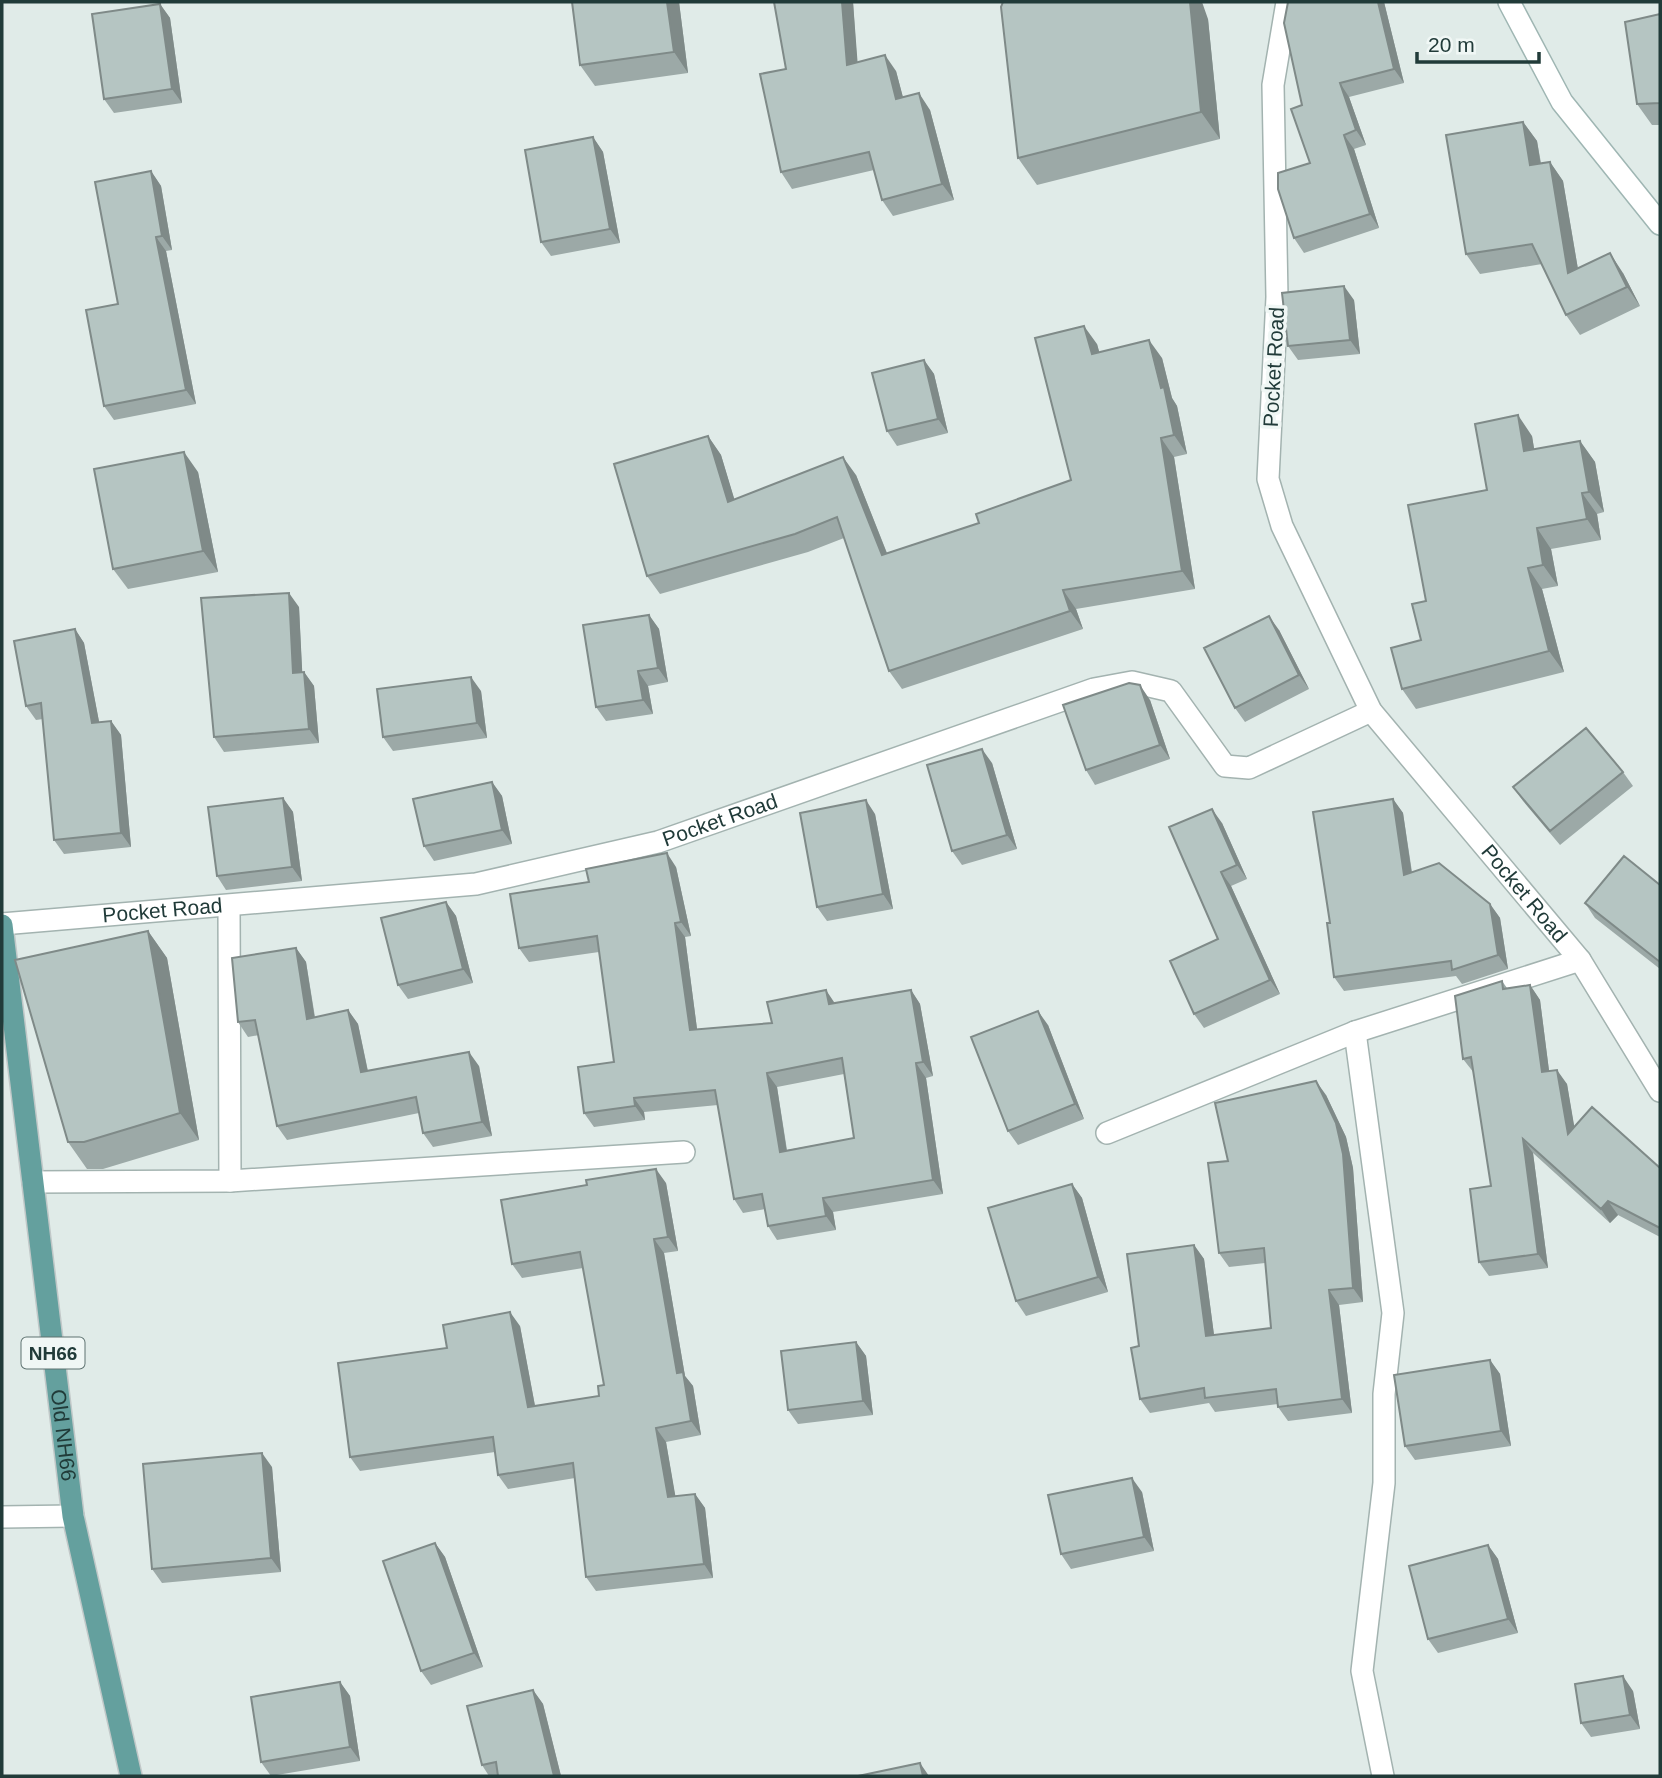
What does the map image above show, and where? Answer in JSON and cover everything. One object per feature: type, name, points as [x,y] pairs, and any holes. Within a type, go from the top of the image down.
[{"type":"main road","name":"Old NH66","points":[[2,925],[73,1516],[131,1776]]},
{"type":"street","name":"Pocket Road","points":[[1287,2],[1273,85],[1277,297],[1268,479],[1282,526],[1371,710],[1580,960],[1660,1091]]},
{"type":"street","points":[[1509,2],[1562,102],[1660,224]]},
{"type":"street","name":"Pocket Road","points":[[2,925],[476,884],[658,842],[1094,689],[1132,682],[1171,691],[1224,766],[1249,768],[1371,710]]},
{"type":"street","points":[[229,906],[230,1181]]},
{"type":"street","points":[[1107,1133],[1355,1032],[1580,960]]},
{"type":"street","points":[[1355,1032],[1393,1313],[1384,1394],[1384,1483],[1362,1671],[1383,1776]]},
{"type":"street","points":[[33,1182],[230,1181],[684,1152]]},
{"type":"street","points":[[2,1517],[73,1516]]},
{"type":"building","points":[[572,2],[667,2],[674,52],[580,65]]},
{"type":"building","points":[[774,2],[842,2],[847,65],[885,55],[896,99],[919,93],[942,184],[882,200],[869,152],[781,172],[760,74],[786,69]]},
{"type":"building","points":[[1003,2],[1190,2],[1201,112],[1018,158],[1001,7]]},
{"type":"building","points":[[1288,2],[1378,2],[1394,69],[1340,83],[1356,130],[1344,135],[1370,214],[1294,238],[1278,189],[1278,173],[1310,163],[1291,109],[1302,105],[1284,23]]},
{"type":"building","points":[[160,4],[172,89],[104,99],[92,14]]},
{"type":"building","points":[[1660,14],[1660,103],[1637,104],[1625,22]]},
{"type":"building","points":[[1523,122],[1530,165],[1550,162],[1568,273],[1610,253],[1627,287],[1566,315],[1532,244],[1466,254],[1446,135]]},
{"type":"building","points":[[593,137],[610,229],[541,242],[525,150]]},
{"type":"building","points":[[151,171],[162,236],[156,237],[186,390],[104,406],[86,310],[118,304],[95,182]]},
{"type":"building","points":[[1344,286],[1350,340],[1288,346],[1282,293]]},
{"type":"building","points":[[1084,326],[1092,354],[1149,340],[1161,388],[1164,387],[1174,435],[1161,438],[1182,571],[1063,590],[1070,611],[889,671],[837,517],[795,534],[647,576],[614,464],[708,436],[728,502],[843,457],[882,555],[979,523],[976,514],[1071,480],[1035,338]]},
{"type":"building","points":[[924,360],[938,419],[887,431],[872,373]]},
{"type":"building","points":[[1518,415],[1524,451],[1580,441],[1589,492],[1582,493],[1587,519],[1537,528],[1543,565],[1528,568],[1549,651],[1402,689],[1391,648],[1421,640],[1412,604],[1426,601],[1408,505],[1487,490],[1475,424]]},
{"type":"building","points":[[184,452],[203,551],[113,569],[94,469]]},
{"type":"building","points":[[289,593],[293,673],[304,672],[309,729],[214,737],[201,598]]},
{"type":"building","points":[[649,615],[658,668],[638,671],[643,700],[596,707],[583,625]]},
{"type":"building","points":[[1269,616],[1299,675],[1235,708],[1204,648]]},
{"type":"building","points":[[75,629],[92,723],[111,721],[121,833],[54,840],[41,703],[26,706],[14,641]]},
{"type":"building","points":[[471,677],[477,723],[383,737],[377,689]]},
{"type":"building","points":[[1129,683],[1140,685],[1160,745],[1086,770],[1063,705]]},
{"type":"building","points":[[1586,728],[1623,772],[1550,831],[1513,787]]},
{"type":"building","points":[[982,749],[1007,835],[952,851],[927,765]]},
{"type":"building","points":[[492,782],[502,830],[424,846],[413,799]]},
{"type":"building","points":[[283,798],[292,867],[217,876],[208,807]]},
{"type":"building","points":[[1393,799],[1404,875],[1439,863],[1490,904],[1498,955],[1452,970],[1451,961],[1334,977],[1327,923],[1330,923],[1313,812]]},
{"type":"building","points":[[866,800],[883,894],[817,907],[800,813]]},
{"type":"building","points":[[1212,809],[1237,865],[1221,872],[1270,980],[1194,1014],[1170,961],[1218,939],[1169,827]]},
{"type":"building","points":[[667,853],[681,922],[675,923],[690,1030],[772,1023],[767,1002],[826,990],[829,1004],[911,990],[923,1062],[916,1063],[933,1180],[823,1198],[826,1216],[768,1226],[762,1194],[734,1199],[715,1090],[634,1098],[635,1106],[584,1113],[578,1067],[614,1062],[597,936],[519,948],[510,894],[589,882],[586,869]],"holes":[[[842,1058],[854,1138],[780,1152],[767,1073]]]},
{"type":"building","points":[[1624,856],[1660,885],[1660,962],[1585,903]]},
{"type":"building","points":[[446,902],[463,969],[398,985],[381,918]]},
{"type":"building","points":[[148,931],[180,1113],[84,1142],[68,1142],[15,960]]},
{"type":"building","points":[[296,948],[307,1019],[348,1010],[361,1072],[469,1052],[482,1122],[423,1133],[416,1097],[277,1126],[255,1020],[238,1022],[232,958]]},
{"type":"building","points":[[1502,981],[1503,989],[1530,985],[1542,1072],[1557,1070],[1568,1134],[1592,1107],[1660,1168],[1660,1228],[1608,1201],[1601,1209],[1523,1139],[1538,1254],[1479,1262],[1470,1189],[1491,1186],[1471,1057],[1463,1059],[1455,996]]},
{"type":"building","points":[[1038,1011],[1075,1104],[1008,1131],[971,1037]]},
{"type":"building","points":[[1316,1081],[1336,1123],[1343,1154],[1353,1288],[1329,1290],[1342,1399],[1278,1407],[1276,1389],[1205,1398],[1204,1388],[1140,1399],[1131,1348],[1139,1346],[1127,1254],[1194,1245],[1206,1336],[1271,1328],[1264,1248],[1219,1253],[1208,1163],[1228,1161],[1215,1103]]},
{"type":"building","points":[[656,1169],[668,1237],[654,1239],[677,1373],[683,1372],[691,1421],[656,1428],[668,1497],[695,1494],[704,1564],[586,1577],[573,1463],[498,1475],[493,1437],[350,1457],[338,1363],[447,1348],[443,1325],[510,1312],[528,1407],[599,1396],[598,1386],[604,1385],[580,1252],[512,1264],[501,1200],[587,1185],[586,1180]]},
{"type":"building","points":[[1072,1184],[1098,1277],[1016,1301],[988,1208]]},
{"type":"building","points":[[856,1342],[863,1401],[788,1410],[781,1351]]},
{"type":"building","points":[[1490,1360],[1501,1431],[1405,1446],[1394,1375]]},
{"type":"building","points":[[262,1453],[271,1558],[152,1569],[143,1464]]},
{"type":"building","points":[[1132,1478],[1144,1537],[1061,1554],[1048,1495]]},
{"type":"building","points":[[435,1543],[474,1653],[421,1671],[383,1561]]},
{"type":"building","points":[[1488,1545],[1508,1619],[1428,1639],[1409,1566]]},
{"type":"building","points":[[1623,1676],[1630,1715],[1581,1723],[1575,1684]]},
{"type":"building","points":[[340,1682],[350,1747],[261,1762],[251,1697]]},
{"type":"building","points":[[533,1690],[554,1776],[498,1776],[496,1762],[482,1765],[467,1706]]},
{"type":"building","points":[[920,1763],[923,1776],[858,1776]]}]
